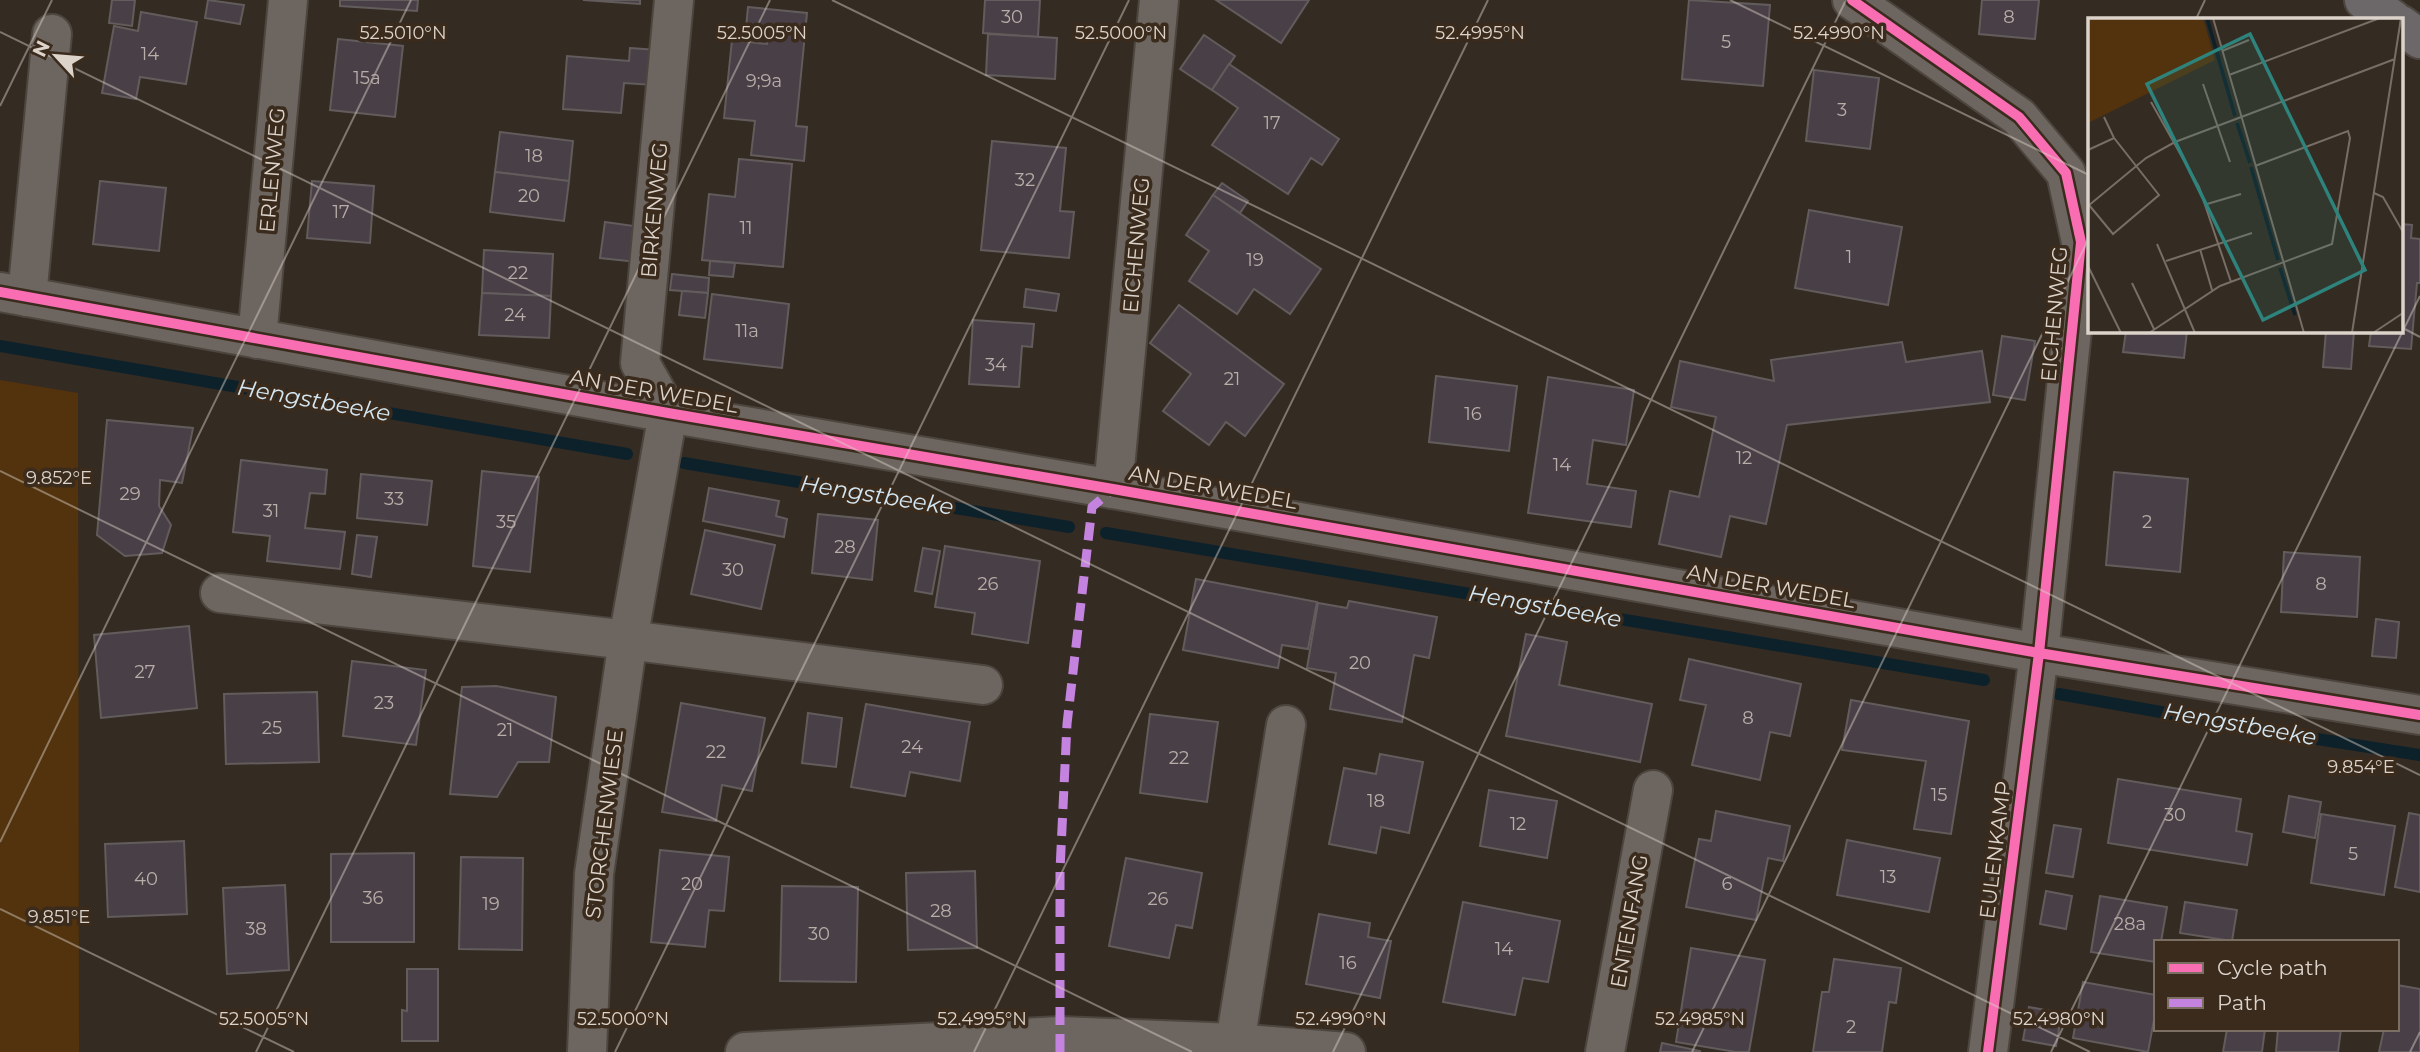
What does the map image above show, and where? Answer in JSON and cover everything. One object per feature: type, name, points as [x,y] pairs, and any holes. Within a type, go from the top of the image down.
[{"type":"main road","points":[[2364,0],[2391,18]]},
{"type":"main road","points":[[2402,26],[2420,39]]},
{"type":"street","name":"ERLENWEG","points":[[257,340],[288,0]]},
{"type":"street","name":"BIRKENWEG","points":[[668,413],[640,363],[674,0]]},
{"type":"street","name":"EICHENWEG","points":[[1113,489],[1159,0]]},
{"type":"street","name":"EICHENWEG","points":[[1852,0],[2019,117],[2066,173],[2081,242],[2039,653]]},
{"type":"street","points":[[14,295],[52,34]]},
{"type":"street","name":"AN DER WEDEL","points":[[14,295],[668,413],[2039,653],[2420,715]]},
{"type":"street","name":"STORCHENWIESE","points":[[587,1052],[594,874],[628,640],[668,413]]},
{"type":"street","points":[[220,593],[628,640],[983,685]]},
{"type":"street","name":"EULENKAMP","points":[[1988,1052],[2039,653]]},
{"type":"street","points":[[1235,1043],[1286,725]]},
{"type":"street","name":"ENTENFANG","points":[[1605,1052],[1653,790]]},
{"type":"street","points":[[745,1052],[1060,1036],[1235,1043],[1346,1052]]},
{"type":"shaded area","points":[[0,380],[78,393],[79,1052],[0,1052]]},
{"type":"building","points":[[112,0],[135,0],[132,26],[109,23]]},
{"type":"building","points":[[208,0],[244,5],[240,24],[205,18]]},
{"type":"building","points":[[340,0],[418,0],[417,11],[340,6]]},
{"type":"building","points":[[583,0],[640,0],[640,4]]},
{"type":"building","points":[[985,0],[1040,0],[1038,37],[983,33]]},
{"type":"building","points":[[1216,0],[1309,0],[1281,43]]},
{"type":"building","points":[[1689,0],[1770,5],[1763,86],[1682,79]]},
{"type":"building","points":[[1982,0],[2039,0],[2035,39],[1979,34]]},
{"type":"building","points":[[748,7],[807,13],[796,126],[807,127],[804,161],[751,155],[755,121],[724,118],[732,40],[767,44],[768,31],[746,28]]},
{"type":"building","points":[[141,12],[197,22],[186,84],[140,77],[136,99],[102,93],[114,26],[138,31]]},
{"type":"building","points":[[988,34],[1057,38],[1055,79],[986,75]]},
{"type":"building","points":[[1204,35],[1235,56],[1212,90],[1180,69]]},
{"type":"building","points":[[338,39],[403,46],[395,117],[330,110]]},
{"type":"building","points":[[630,48],[657,50],[654,85],[624,83],[621,113],[563,109],[567,56],[629,61]]},
{"type":"building","points":[[1229,64],[1339,139],[1322,165],[1311,158],[1288,194],[1212,145],[1238,108],[1212,90]]},
{"type":"building","points":[[1814,70],[1879,78],[1870,149],[1806,141]]},
{"type":"building","points":[[500,132],[573,141],[569,181],[495,172]]},
{"type":"building","points":[[992,141],[1066,148],[1060,211],[1074,212],[1069,258],[981,250]]},
{"type":"building","points":[[739,159],[792,164],[783,267],[702,260],[709,194],[735,197]]},
{"type":"building","points":[[495,172],[569,181],[564,221],[490,212]]},
{"type":"building","points":[[100,181],[166,188],[159,251],[93,244]]},
{"type":"building","points":[[312,181],[374,186],[370,243],[307,238]]},
{"type":"building","points":[[1222,183],[1248,201],[1240,213],[1213,195]]},
{"type":"building","points":[[1213,195],[1321,269],[1290,314],[1254,289],[1237,314],[1189,281],[1209,251],[1186,235]]},
{"type":"building","points":[[1809,210],[1902,227],[1888,305],[1795,288]]},
{"type":"building","points":[[605,222],[641,227],[637,262],[600,258]]},
{"type":"building","points":[[2402,224],[2412,225],[2411,238],[2420,239],[2420,283],[2417,283],[2411,349],[2369,346],[2371,332],[2402,332]]},
{"type":"building","points":[[484,250],[553,254],[551,296],[482,293]]},
{"type":"building","points":[[710,261],[735,263],[733,277],[709,275]]},
{"type":"building","points":[[672,274],[709,278],[708,293],[670,290]]},
{"type":"building","points":[[1026,289],[1059,294],[1056,311],[1024,307]]},
{"type":"building","points":[[682,291],[708,293],[705,318],[679,315]]},
{"type":"building","points":[[482,293],[551,296],[549,338],[479,335]]},
{"type":"building","points":[[712,294],[789,304],[782,368],[704,359]]},
{"type":"building","points":[[1179,305],[1284,384],[1245,436],[1226,422],[1209,445],[1163,411],[1191,374],[1150,343]]},
{"type":"building","points":[[973,320],[1034,324],[1032,347],[1022,346],[1019,387],[969,384]]},
{"type":"building","points":[[2126,332],[2187,332],[2184,358],[2123,352]]},
{"type":"building","points":[[2326,332],[2354,332],[2351,369],[2323,367]]},
{"type":"building","points":[[2002,336],[2035,341],[2025,400],[1993,395]]},
{"type":"building","points":[[1902,342],[1906,362],[1982,351],[1990,402],[1787,425],[1766,524],[1730,516],[1721,557],[1659,544],[1670,491],[1699,497],[1716,417],[1671,407],[1680,361],[1774,381],[1771,360]]},
{"type":"building","points":[[1436,376],[1517,386],[1509,451],[1429,442]]},
{"type":"building","points":[[1548,377],[1634,390],[1626,445],[1593,440],[1587,484],[1636,491],[1631,527],[1528,513]]},
{"type":"building","points":[[107,420],[193,428],[182,483],[160,480],[159,506],[171,525],[162,553],[125,556],[97,535]]},
{"type":"building","points":[[241,460],[327,470],[325,494],[310,493],[305,528],[345,532],[340,569],[267,561],[270,536],[233,532]]},
{"type":"building","points":[[482,471],[539,477],[530,572],[473,566]]},
{"type":"building","points":[[2114,472],[2188,479],[2180,572],[2106,565]]},
{"type":"building","points":[[361,474],[432,481],[427,525],[357,518]]},
{"type":"building","points":[[709,488],[779,501],[776,516],[787,519],[784,537],[703,521]]},
{"type":"building","points":[[818,514],[878,520],[872,580],[812,573]]},
{"type":"building","points":[[705,530],[775,545],[761,609],[691,594]]},
{"type":"building","points":[[357,535],[377,537],[371,577],[352,574]]},
{"type":"building","points":[[945,546],[1040,561],[1028,643],[972,634],[975,613],[935,607]]},
{"type":"building","points":[[923,548],[940,551],[932,594],[915,591]]},
{"type":"building","points":[[2284,552],[2360,557],[2357,617],[2281,612]]},
{"type":"building","points":[[1196,579],[1317,602],[1308,649],[1282,645],[1278,668],[1183,650]]},
{"type":"building","points":[[1349,601],[1437,617],[1429,658],[1414,655],[1402,722],[1330,709],[1336,673],[1307,668],[1318,603],[1347,608]]},
{"type":"building","points":[[2376,619],[2399,622],[2396,658],[2372,656]]},
{"type":"building","points":[[189,626],[197,708],[101,718],[94,635]]},
{"type":"building","points":[[1526,634],[1567,642],[1559,685],[1652,704],[1640,762],[1506,736]]},
{"type":"building","points":[[1689,659],[1801,684],[1790,736],[1770,732],[1760,780],[1692,765],[1706,705],[1680,700]]},
{"type":"building","points":[[352,661],[426,670],[416,745],[343,736]]},
{"type":"building","points":[[496,686],[556,697],[549,762],[518,762],[497,797],[450,794],[462,687]]},
{"type":"building","points":[[317,692],[319,762],[226,764],[224,694]]},
{"type":"building","points":[[1851,700],[1969,721],[1951,834],[1914,829],[1926,761],[1842,750]]},
{"type":"building","points":[[681,703],[765,718],[752,791],[722,785],[716,821],[662,812]]},
{"type":"building","points":[[866,704],[970,722],[960,781],[910,772],[905,796],[851,787]]},
{"type":"building","points":[[808,713],[842,718],[836,767],[802,763]]},
{"type":"building","points":[[1150,714],[1218,722],[1207,802],[1140,793]]},
{"type":"building","points":[[1380,754],[1423,762],[1409,833],[1381,827],[1376,853],[1329,844],[1344,768],[1376,774]]},
{"type":"building","points":[[2118,779],[2241,799],[2236,831],[2252,834],[2247,865],[2108,843]]},
{"type":"building","points":[[1489,790],[1557,801],[1547,858],[1480,846]]},
{"type":"building","points":[[2289,796],[2321,802],[2315,838],[2283,832]]},
{"type":"building","points":[[1716,811],[1790,826],[1783,861],[1768,858],[1756,920],[1686,907],[1699,839],[1711,841]]},
{"type":"building","points":[[2409,813],[2420,815],[2420,892],[2395,887]]},
{"type":"building","points":[[2321,814],[2395,826],[2384,895],[2311,883]]},
{"type":"building","points":[[2054,825],[2081,829],[2073,877],[2046,873]]},
{"type":"building","points":[[1847,840],[1940,858],[1929,912],[1837,895]]},
{"type":"building","points":[[184,841],[187,914],[108,917],[105,844]]},
{"type":"building","points":[[660,850],[729,857],[724,911],[709,910],[705,947],[651,942]]},
{"type":"building","points":[[414,853],[414,942],[331,942],[331,854]]},
{"type":"building","points":[[461,857],[523,858],[522,950],[459,949]]},
{"type":"building","points":[[1126,858],[1202,873],[1192,928],[1176,925],[1169,958],[1109,946]]},
{"type":"building","points":[[975,871],[977,948],[908,950],[906,873]]},
{"type":"building","points":[[285,885],[289,970],[227,974],[223,888]]},
{"type":"building","points":[[782,886],[858,887],[856,982],[780,981]]},
{"type":"building","points":[[2046,891],[2072,896],[2066,929],[2040,924]]},
{"type":"building","points":[[2100,896],[2167,907],[2161,940],[2154,940],[2154,962],[2091,952]]},
{"type":"building","points":[[1463,902],[1560,921],[1548,982],[1523,978],[1515,1015],[1443,1002]]},
{"type":"building","points":[[2185,902],[2237,910],[2232,940],[2180,933]]},
{"type":"building","points":[[1319,914],[1370,923],[1368,937],[1391,941],[1380,998],[1306,984]]},
{"type":"building","points":[[1691,948],[1765,960],[1749,1052],[1676,1042]]},
{"type":"building","points":[[1834,959],[1901,968],[1896,1003],[1889,1002],[1882,1052],[1813,1052],[1822,992],[1829,992]]},
{"type":"building","points":[[407,969],[438,969],[438,1041],[402,1041],[402,1010],[407,1011]]},
{"type":"building","points":[[2083,982],[2154,995],[2154,1020],[2148,1052],[2073,1038]]},
{"type":"building","points":[[2399,985],[2420,989],[2420,1052],[2379,1052],[2384,1031],[2399,1031]]},
{"type":"building","points":[[2029,1007],[2062,1013],[2056,1046],[2023,1040]]},
{"type":"building","points":[[2227,1031],[2265,1031],[2262,1052],[2223,1052]]},
{"type":"building","points":[[2278,1031],[2341,1031],[2338,1052],[2276,1052]]},
{"type":"building","points":[[1662,1043],[1700,1051],[1700,1052],[1660,1052]]},
{"type":"waterway","name":"Hengstbeeke","points":[[0,346],[627,454]]},
{"type":"waterway","name":"Hengstbeeke","points":[[684,463],[1069,527]]},
{"type":"waterway","name":"Hengstbeeke","points":[[1106,533],[1984,680]]},
{"type":"waterway","name":"Hengstbeeke","points":[[2059,694],[2420,755]]},
{"type":"marked path","points":[[1060,1052],[1060,870],[1067,724],[1092,507],[1113,489]]},
{"type":"cycle path","points":[[1852,0],[2019,117],[2066,173],[2081,242],[2039,653],[1988,1052]]},
{"type":"cycle path","points":[[0,292],[668,413],[2039,653],[2420,715]]}]
